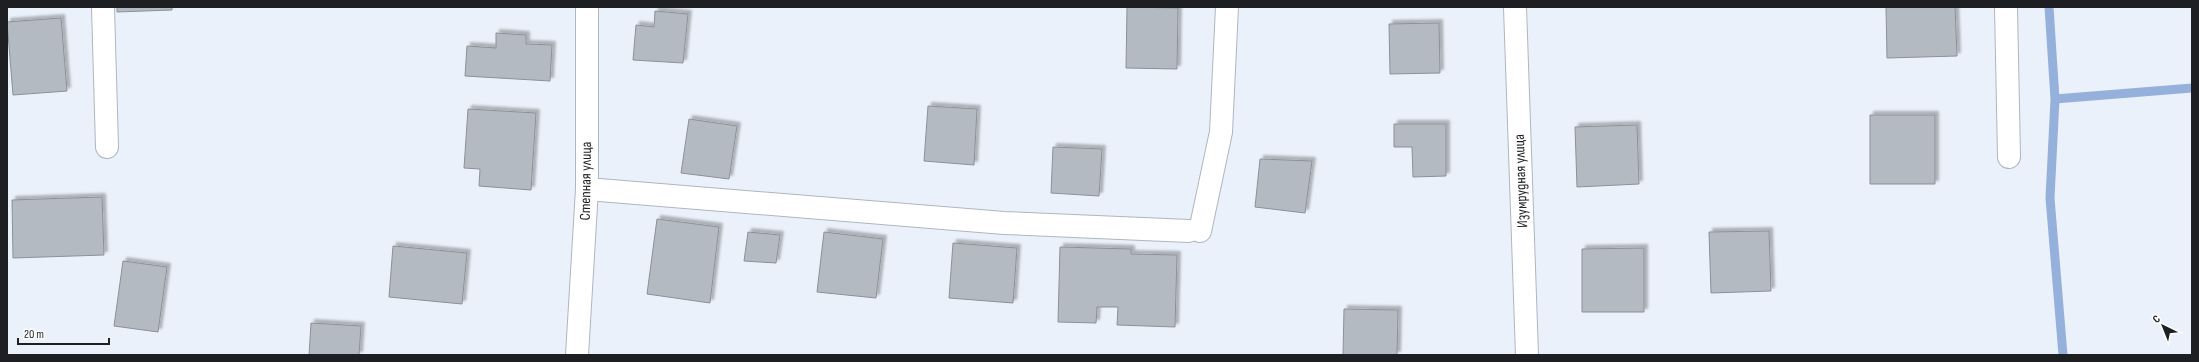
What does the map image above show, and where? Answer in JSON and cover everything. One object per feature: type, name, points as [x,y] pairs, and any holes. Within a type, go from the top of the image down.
[{"type":"street","points":[[104,7],[107,147]]},
{"type":"street","name":"Степная улица","points":[[577,355],[587,189],[587,7]]},
{"type":"street","points":[[587,189],[1004,223],[1195,231],[1221,132],[1227,7]]},
{"type":"street","name":"Изумрудная улица","points":[[1515,7],[1527,355]]},
{"type":"street","points":[[2006,7],[2010,157]]},
{"type":"building","points":[[117,7],[172,7],[172,10],[117,12]]},
{"type":"building","points":[[1127,7],[1178,8],[1177,69],[1126,68]]},
{"type":"building","points":[[1886,7],[1955,7],[1957,56],[1887,58]]},
{"type":"building","points":[[655,11],[688,14],[683,63],[633,60],[636,25],[654,27]]},
{"type":"building","points":[[61,18],[67,91],[13,95],[7,22]]},
{"type":"building","points":[[1439,23],[1440,73],[1390,74],[1389,24]]},
{"type":"building","points":[[496,33],[526,35],[526,44],[552,45],[550,81],[465,76],[467,46],[496,48]]},
{"type":"building","points":[[928,106],[977,109],[974,165],[924,161]]},
{"type":"building","points":[[468,109],[536,113],[531,190],[479,186],[480,169],[464,168]]},
{"type":"building","points":[[1870,115],[1935,115],[1935,184],[1870,184]]},
{"type":"building","points":[[689,119],[737,126],[729,179],[681,173]]},
{"type":"building","points":[[1394,124],[1446,124],[1446,176],[1413,177],[1412,147],[1394,147]]},
{"type":"building","points":[[1637,125],[1639,184],[1577,187],[1575,127]]},
{"type":"building","points":[[1053,147],[1102,149],[1099,196],[1051,193]]},
{"type":"building","points":[[1260,159],[1312,161],[1305,213],[1255,207]]},
{"type":"building","points":[[102,197],[104,255],[13,258],[12,200]]},
{"type":"building","points":[[657,219],[719,227],[710,303],[647,294]]},
{"type":"building","points":[[1769,231],[1771,291],[1711,293],[1709,232]]},
{"type":"building","points":[[748,232],[780,235],[776,263],[744,261]]},
{"type":"building","points":[[824,232],[883,239],[876,298],[817,292]]},
{"type":"building","points":[[953,243],[1017,248],[1013,303],[949,298]]},
{"type":"building","points":[[393,246],[467,253],[462,304],[389,297]]},
{"type":"building","points":[[1060,247],[1131,249],[1131,254],[1177,255],[1175,327],[1117,325],[1118,307],[1097,307],[1096,323],[1058,322]]},
{"type":"building","points":[[1644,248],[1644,312],[1582,312],[1582,249]]},
{"type":"building","points":[[123,261],[167,267],[158,332],[114,326]]},
{"type":"building","points":[[1344,309],[1398,310],[1397,355],[1343,355]]},
{"type":"building","points":[[311,323],[361,326],[359,355],[309,355]]},
{"type":"waterway","points":[[2049,7],[2055,99],[2050,198],[2063,355]]},
{"type":"waterway","points":[[2055,99],[2192,88]]}]
